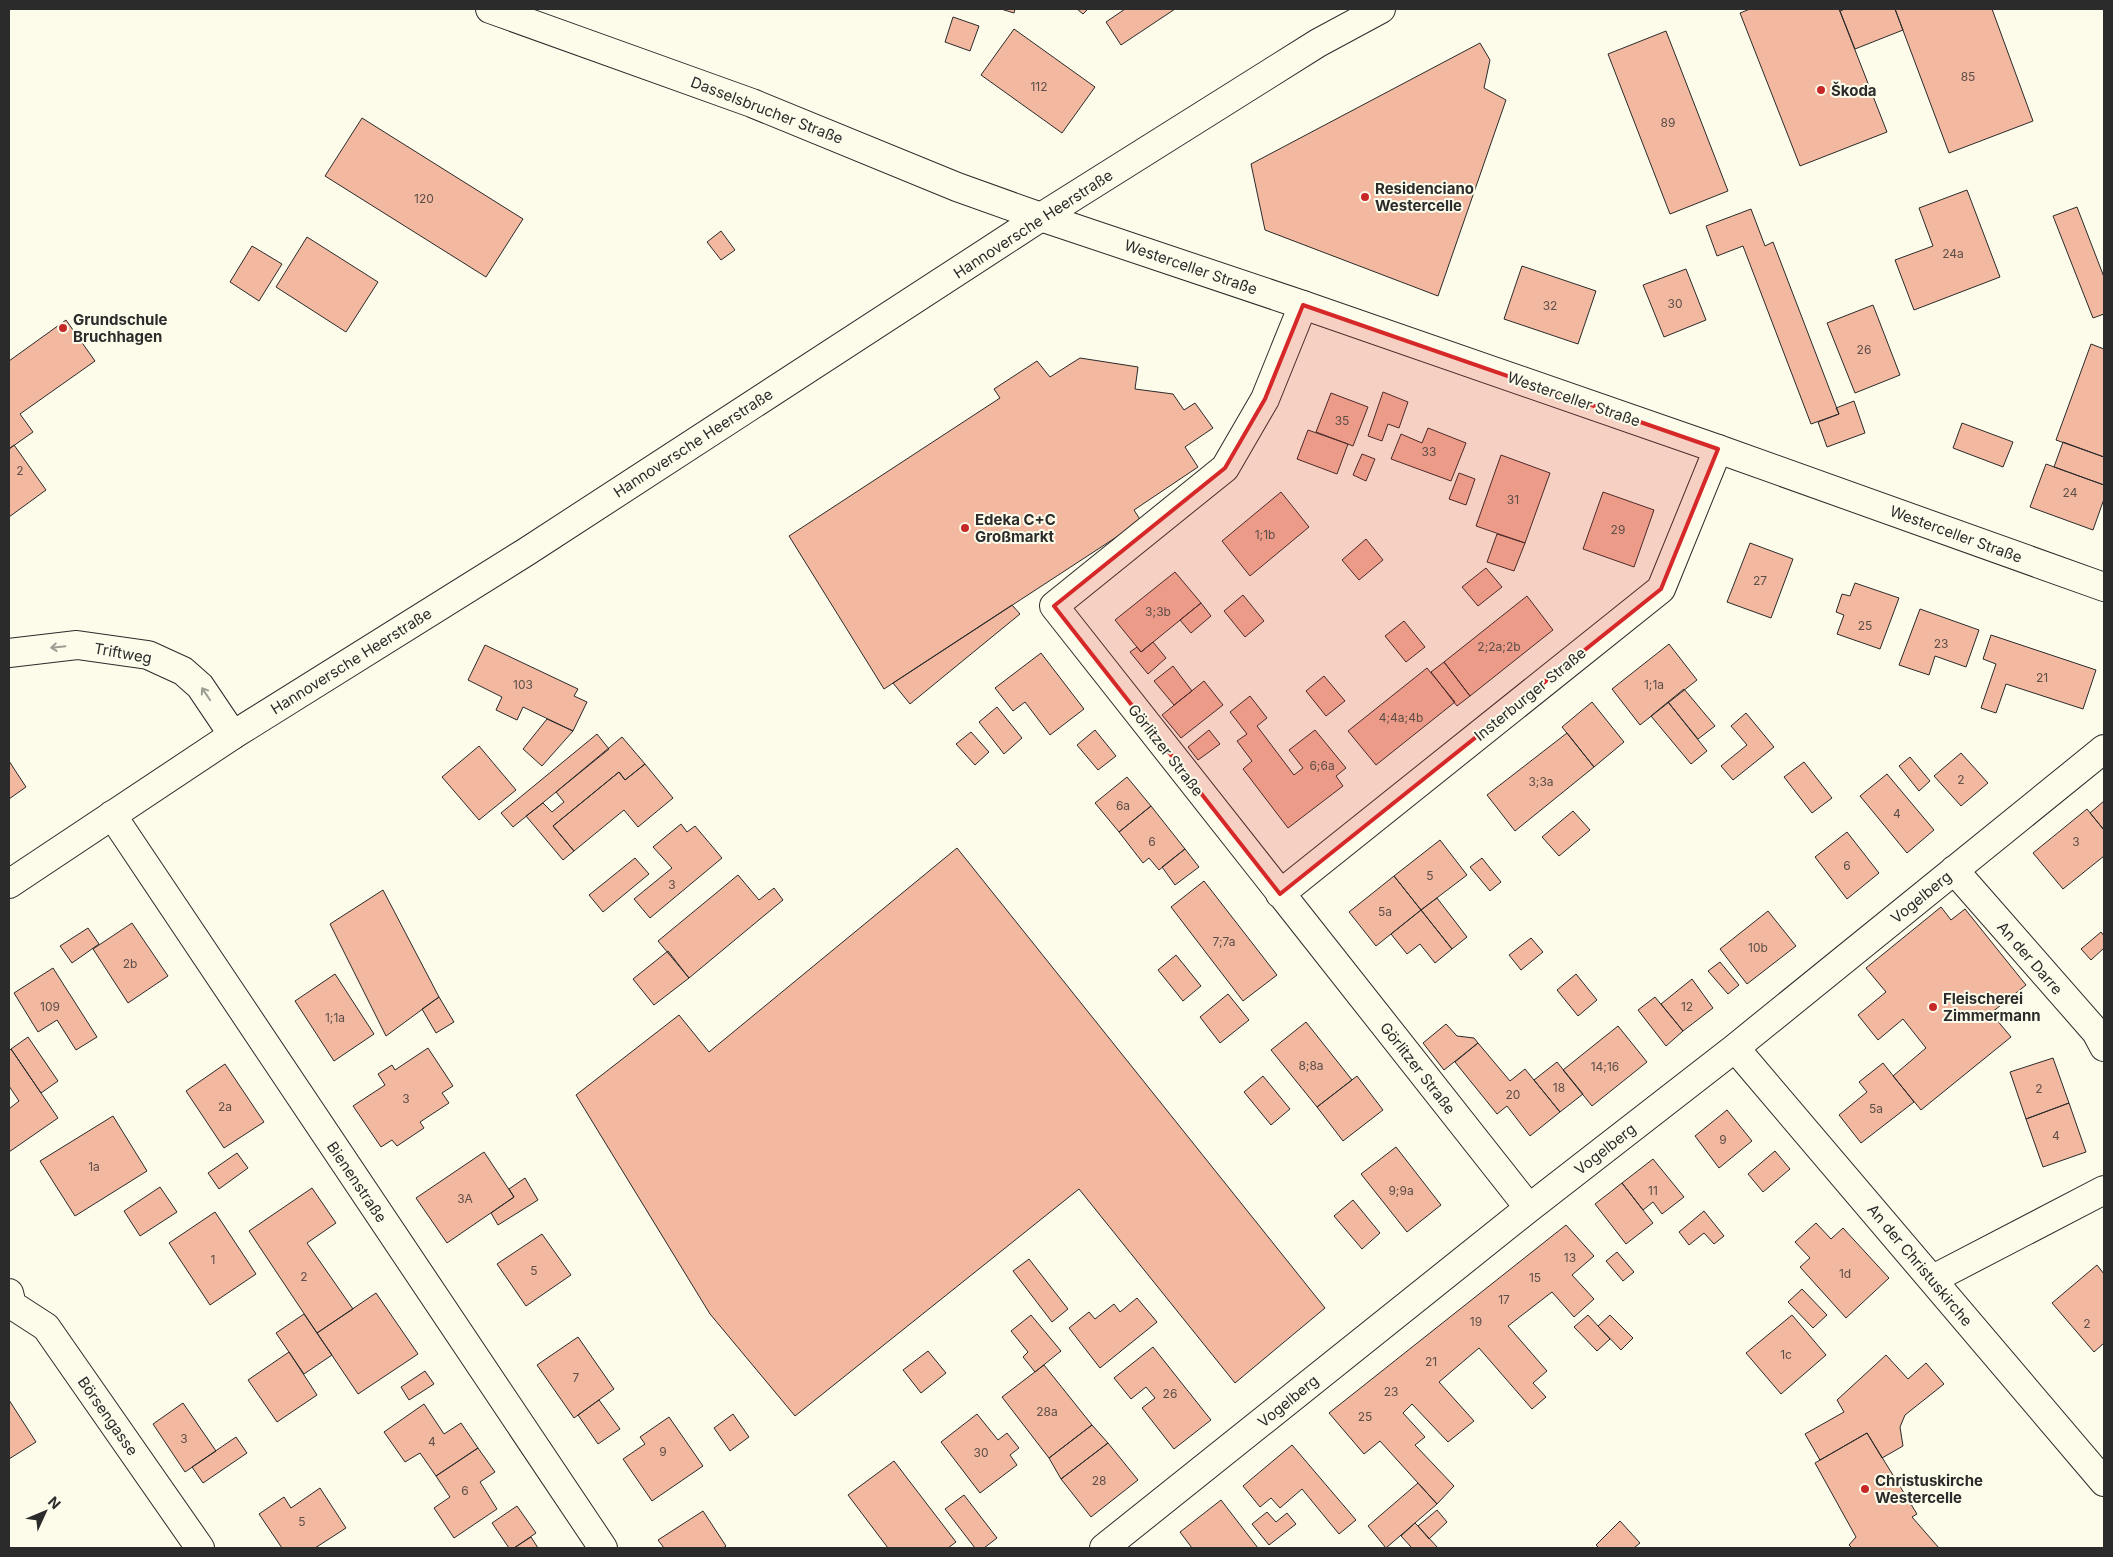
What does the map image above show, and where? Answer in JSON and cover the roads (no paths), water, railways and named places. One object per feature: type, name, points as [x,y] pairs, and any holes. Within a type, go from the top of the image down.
[{"type":"street","name":"Dasselsbrucher Straße","points":[[490,9],[752,103],[957,187],[1041,217]]},
{"type":"street","name":"Hannoversche Heerstraße","points":[[9,884],[233,735],[526,552],[1041,217],[1318,43],[1381,9]]},
{"type":"street","name":"Westerceller Straße","points":[[1041,217],[1303,305],[1718,449],[2104,587]]},
{"type":"street","name":"Görlitzer Straße","points":[[1303,305],[1264,399],[1226,468],[1054,606],[1529,1208]]},
{"type":"street","name":"Insterburger Straße","points":[[1280,894],[1661,589],[1718,449]]},
{"type":"street","name":"Triftweg","points":[[9,653],[77,645],[148,655],[183,671],[200,686],[233,735]]},
{"type":"street","name":"Vogelberg","points":[[1104,1548],[1529,1208],[1735,1048],[2104,749]]},
{"type":"street","name":"Bienenstraße","points":[[112,815],[604,1548]]},
{"type":"street","name":"An der Darre","points":[[1954,870],[2096,1032],[2104,1047]]},
{"type":"street","name":"An der Christuskirche","points":[[1735,1048],[2104,1482]]},
{"type":"street","points":[[1932,1279],[2104,1190]]},
{"type":"street","name":"Börsengasse","points":[[10,1302],[46,1327],[200,1548]]},
{"type":"place","name":"Škoda","points":[[1821,90]]},
{"type":"place","name":"Residenciano Westercelle","points":[[1365,197]]},
{"type":"place","name":"Grundschule Bruchhagen","points":[[63,328]]},
{"type":"place","name":"Edeka C+C Großmarkt","points":[[965,528]]},
{"type":"place","name":"Fleischerei Zimmermann","points":[[1933,1007]]},
{"type":"place","name":"Christuskirche Westercelle","points":[[1865,1489]]}]
